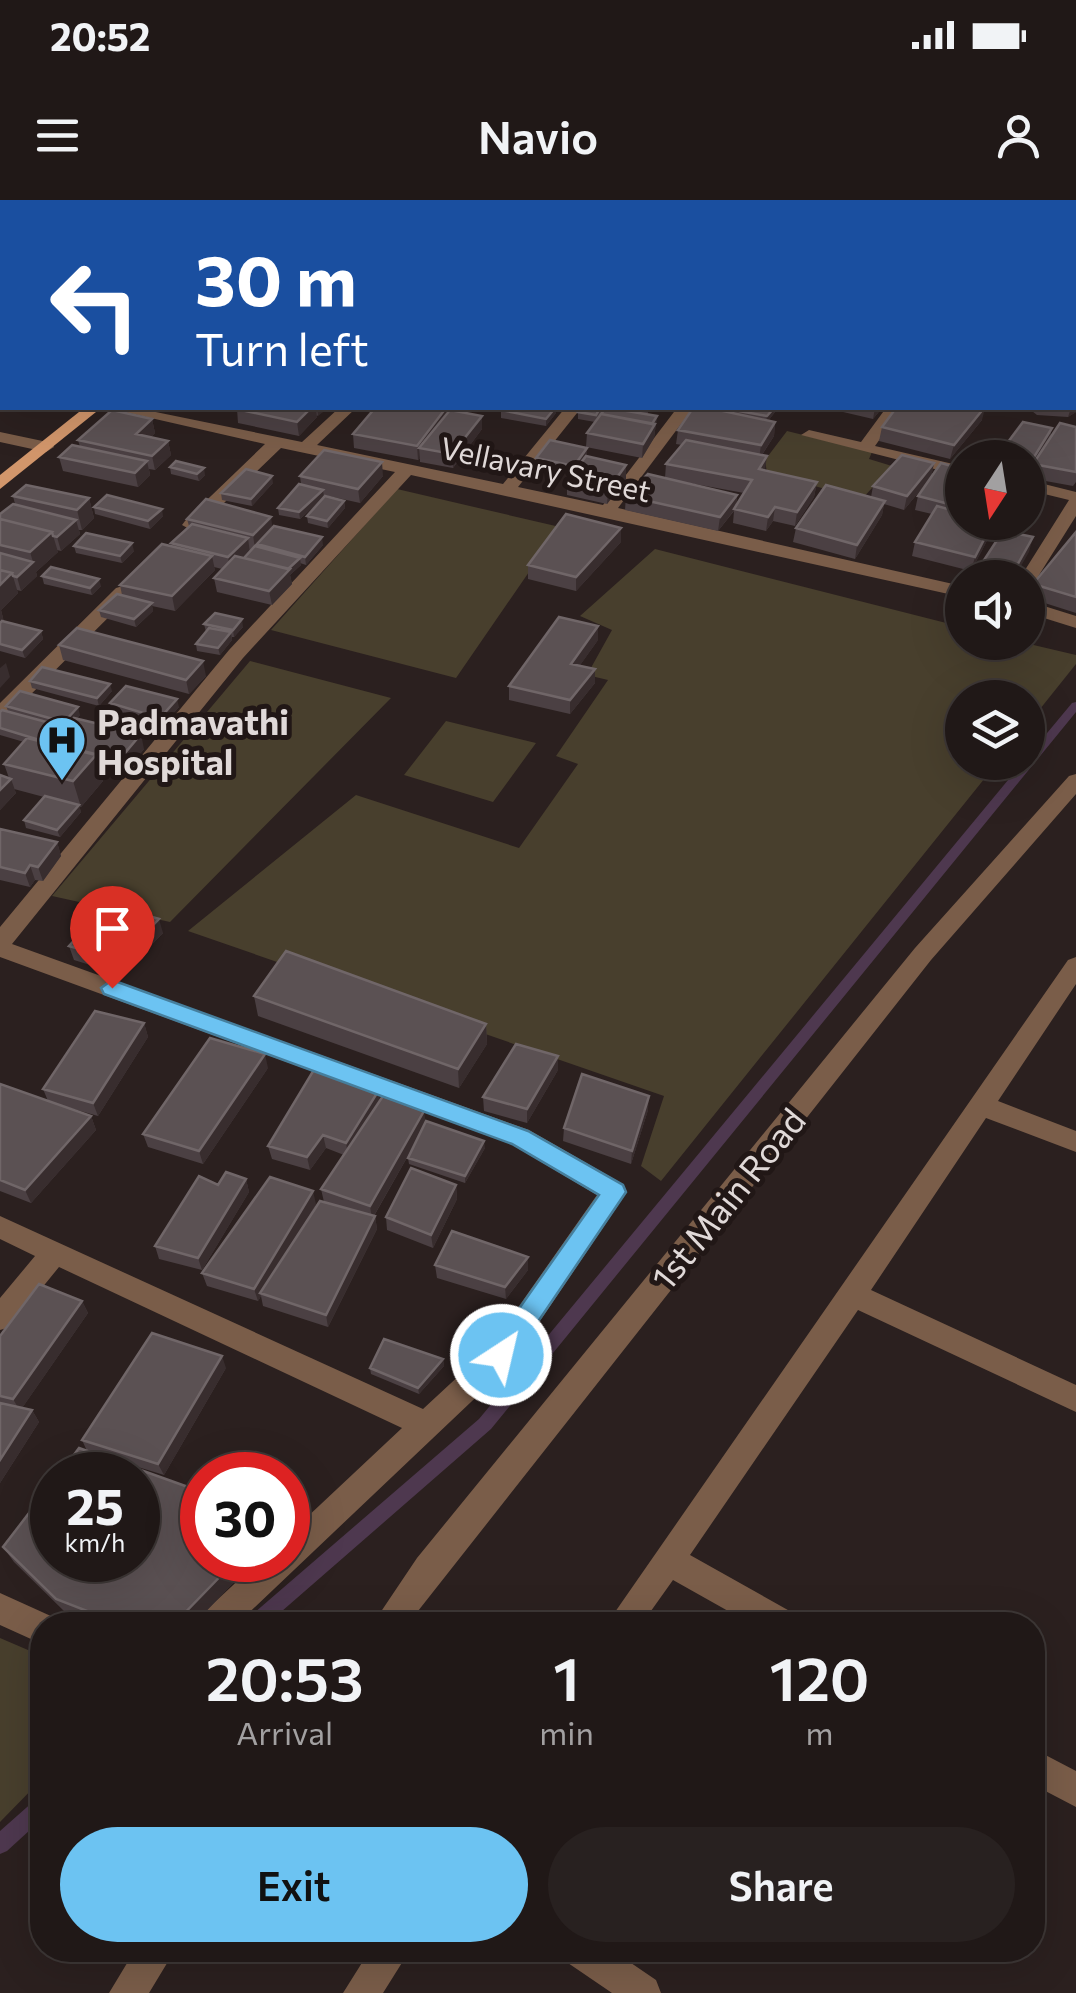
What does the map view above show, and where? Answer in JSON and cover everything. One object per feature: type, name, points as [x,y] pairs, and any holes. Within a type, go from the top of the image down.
[{"type":"main road","points":[[0,484],[91,410]]},
{"type":"street","name":"Vellavary Street","points":[[125,410],[608,511],[945,587]]},
{"type":"street","points":[[306,448],[346,410]]},
{"type":"street","points":[[508,490],[571,410]]},
{"type":"street","points":[[608,511],[684,410]]},
{"type":"street","points":[[864,448],[892,410]]},
{"type":"street","points":[[808,436],[945,466]]},
{"type":"street","points":[[0,437],[46,447]]},
{"type":"street","points":[[179,537],[277,442]]},
{"type":"street","points":[[310,1534],[501,1355],[614,1192],[520,1137],[0,945],[66,848],[236,654],[407,469]]},
{"type":"street","points":[[1039,560],[1076,499],[1045,491]]},
{"type":"street","points":[[0,714],[137,578]]},
{"type":"street","points":[[1045,612],[1076,622]]},
{"type":"street","name":"1st Main Road","points":[[397,1612],[923,954],[1076,780]]},
{"type":"street","points":[[631,1612],[1076,966]]},
{"type":"street","points":[[980,1105],[1076,1142]]},
{"type":"street","points":[[0,1228],[426,1425]]},
{"type":"street","points":[[0,1318],[54,1252]]},
{"type":"street","points":[[852,1294],[1076,1399]]},
{"type":"street","points":[[668,1560],[761,1612]]},
{"type":"street","points":[[227,1612],[259,1582]]},
{"type":"street","points":[[0,1608],[30,1622]]},
{"type":"street","points":[[1045,1772],[1076,1790]]},
{"type":"street","points":[[127,1993],[149,1962]]},
{"type":"street","points":[[361,1993],[383,1962]]},
{"type":"street","points":[[598,1962],[643,1993]]},
{"type":"shaded area","points":[[787,431],[872,452],[869,459],[892,466],[862,499],[767,473],[765,460]]},
{"type":"shaded area","points":[[397,489],[560,527],[456,678],[271,630]]},
{"type":"shaded area","points":[[655,549],[945,623],[945,660],[1045,660],[1045,648],[1076,655],[1076,664],[1045,703],[1045,680],[945,680],[945,780],[983,780],[661,1181],[641,1166],[664,1096],[188,931],[356,795],[519,848],[578,764],[556,756],[608,680],[587,675],[612,630],[580,616]]},
{"type":"shaded area","points":[[250,661],[391,698],[170,922],[52,896]]},
{"type":"shaded area","points":[[446,721],[536,743],[493,802],[404,775]]},
{"type":"shaded area","points":[[0,1638],[30,1651],[30,1791],[0,1822]]},
{"type":"building","points":[[112,410],[152,419],[136,434],[168,441],[152,456],[78,440]]},
{"type":"building","points":[[241,410],[309,410],[297,422]]},
{"type":"building","points":[[373,410],[444,410],[417,446],[353,434]]},
{"type":"building","points":[[450,410],[482,416],[452,454],[419,448]]},
{"type":"building","points":[[501,410],[553,410],[546,419]]},
{"type":"building","points":[[580,410],[599,410],[596,415]]},
{"type":"building","points":[[604,410],[619,410],[657,416],[652,424],[601,414]]},
{"type":"building","points":[[692,410],[718,410],[775,422],[761,445],[678,430]]},
{"type":"building","points":[[733,410],[772,410],[767,416]]},
{"type":"building","points":[[895,410],[982,410],[958,440],[945,443],[882,427]]},
{"type":"building","points":[[601,414],[655,424],[643,444],[587,433]]},
{"type":"building","points":[[1023,422],[1052,428],[1045,440],[1010,440]]},
{"type":"building","points":[[1060,423],[1076,427],[1076,472],[1045,466],[1045,446]]},
{"type":"building","points":[[550,440],[587,448],[574,466],[536,458]]},
{"type":"building","points":[[686,440],[767,456],[759,469],[817,482],[797,512],[775,507],[768,517],[734,509],[752,480],[666,464]]},
{"type":"building","points":[[72,445],[147,461],[135,473],[59,457]]},
{"type":"building","points":[[324,450],[382,462],[358,489],[300,476]]},
{"type":"building","points":[[902,455],[934,463],[907,496],[873,486]]},
{"type":"building","points":[[586,456],[626,465],[608,490],[567,481]]},
{"type":"building","points":[[176,461],[204,468],[197,474],[170,467]]},
{"type":"building","points":[[941,463],[945,464],[945,503],[918,496]]},
{"type":"building","points":[[246,469],[272,476],[251,499],[221,493]]},
{"type":"building","points":[[648,474],[737,495],[720,517],[626,496]]},
{"type":"building","points":[[299,484],[323,490],[299,512],[278,508]]},
{"type":"building","points":[[26,485],[89,498],[77,510],[13,496]]},
{"type":"building","points":[[826,485],[885,501],[857,545],[796,528]]},
{"type":"building","points":[[107,495],[162,509],[148,521],[94,507]]},
{"type":"building","points":[[325,496],[344,501],[327,521],[307,516]]},
{"type":"building","points":[[206,499],[271,517],[253,535],[187,519]]},
{"type":"building","points":[[13,504],[76,520],[57,537],[53,536],[52,532],[0,519],[0,514]]},
{"type":"building","points":[[937,506],[945,508],[945,540],[984,540],[975,557],[915,542]]},
{"type":"building","points":[[566,514],[621,528],[576,577],[528,565]]},
{"type":"building","points":[[0,519],[52,532],[30,552],[0,545]]},
{"type":"building","points":[[192,524],[248,538],[228,557],[171,543]]},
{"type":"building","points":[[274,526],[322,537],[305,557],[257,544]]},
{"type":"building","points":[[1076,532],[1076,597],[1045,588],[1045,569]]},
{"type":"building","points":[[86,533],[132,543],[120,556],[74,546]]},
{"type":"building","points":[[997,540],[1031,540],[1020,560],[984,560]]},
{"type":"building","points":[[162,544],[212,556],[172,596],[120,585]]},
{"type":"building","points":[[255,546],[300,558],[288,569],[244,558]]},
{"type":"building","points":[[0,553],[33,562],[17,577],[13,576],[0,570]]},
{"type":"building","points":[[235,556],[290,569],[269,591],[214,578]]},
{"type":"building","points":[[51,567],[99,579],[90,588],[42,576]]},
{"type":"building","points":[[0,570],[12,573],[0,585]]},
{"type":"building","points":[[117,594],[152,603],[134,619],[99,610]]},
{"type":"building","points":[[215,613],[242,619],[233,630],[204,624]]},
{"type":"building","points":[[559,617],[598,626],[571,664],[595,669],[570,700],[509,686]]},
{"type":"building","points":[[2,621],[41,631],[22,650],[0,644]]},
{"type":"building","points":[[77,628],[203,661],[186,680],[59,645]]},
{"type":"building","points":[[209,628],[231,632],[218,648],[196,644]]},
{"type":"building","points":[[42,667],[110,684],[97,698],[30,681]]},
{"type":"building","points":[[126,686],[177,699],[160,718],[110,703]]},
{"type":"building","points":[[20,691],[78,707],[64,722],[6,706]]},
{"type":"building","points":[[2,710],[61,726],[46,742],[0,728]]},
{"type":"building","points":[[74,718],[141,734],[119,760],[51,743]]},
{"type":"building","points":[[27,738],[96,755],[73,781],[4,764]]},
{"type":"building","points":[[0,775],[11,779],[0,790]]},
{"type":"building","points":[[45,796],[79,805],[57,830],[24,820]]},
{"type":"building","points":[[0,829],[57,842],[38,867],[30,865],[25,873],[0,867]]},
{"type":"building","points":[[107,904],[159,919],[135,944],[112,938],[98,954],[69,946]]},
{"type":"building","points":[[286,951],[486,1024],[458,1069],[254,996]]},
{"type":"building","points":[[95,1011],[144,1023],[93,1103],[43,1089]]},
{"type":"building","points":[[210,1038],[265,1054],[199,1151],[143,1134]]},
{"type":"building","points":[[516,1044],[558,1056],[527,1109],[483,1097]]},
{"type":"building","points":[[315,1068],[379,1090],[346,1143],[323,1135],[307,1157],[268,1146]]},
{"type":"building","points":[[582,1074],[649,1096],[632,1151],[564,1128]]},
{"type":"building","points":[[0,1084],[91,1116],[25,1190],[0,1180]]},
{"type":"building","points":[[383,1096],[424,1111],[370,1206],[321,1189]]},
{"type":"building","points":[[426,1121],[484,1141],[465,1176],[408,1158]]},
{"type":"building","points":[[411,1168],[456,1185],[431,1235],[386,1217]]},
{"type":"building","points":[[226,1172],[246,1179],[198,1258],[155,1246],[199,1176],[218,1185]]},
{"type":"building","points":[[270,1177],[313,1191],[254,1289],[202,1273]]},
{"type":"building","points":[[320,1201],[375,1216],[326,1315],[260,1293]]},
{"type":"building","points":[[452,1231],[528,1257],[505,1287],[435,1265]]},
{"type":"building","points":[[39,1284],[82,1301],[13,1399],[0,1396],[0,1336]]},
{"type":"building","points":[[152,1333],[222,1356],[160,1461],[160,1452],[120,1452],[82,1440]]},
{"type":"building","points":[[384,1339],[443,1359],[418,1388],[370,1368]]},
{"type":"building","points":[[0,1403],[32,1410],[0,1460]]},
{"type":"building","points":[[160,1477],[180,1484],[180,1582],[215,1582],[186,1612],[90,1612],[56,1599],[39,1582],[160,1582]]},
{"type":"building","points":[[30,1512],[30,1573],[3,1547]]},
{"type":"waterway","points":[[268,1612],[485,1424],[1076,705]]},
{"type":"waterway","points":[[0,1844],[30,1818]]},
{"type":"place","name":"Padmavathi Hospital","points":[[62,782]]},
{"type":"route","points":[[112,988],[520,1137],[614,1192],[501,1355]]}]
